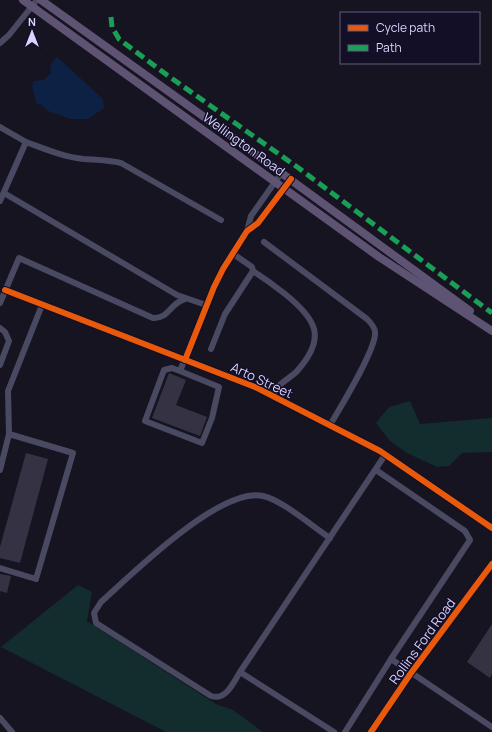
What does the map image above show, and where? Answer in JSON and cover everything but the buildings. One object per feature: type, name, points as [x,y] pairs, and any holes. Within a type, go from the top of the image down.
[{"type":"main road","name":"Wellington Road","points":[[23,0],[34,3],[379,257],[492,330]]},
{"type":"main road","name":"Wellington Road","points":[[41,0],[282,172],[457,301],[492,330]]},
{"type":"street","points":[[0,43],[9,35],[34,3]]},
{"type":"street","points":[[0,127],[26,142],[56,154],[83,159],[106,159],[121,163],[221,220]]},
{"type":"street","points":[[0,201],[26,142]]},
{"type":"street","points":[[180,371],[214,287],[232,253],[247,231],[251,216],[282,172]]},
{"type":"street","points":[[247,231],[258,223],[291,179]]},
{"type":"street","points":[[4,193],[185,299],[206,305]]},
{"type":"street","points":[[264,242],[367,319],[375,331],[374,341],[353,386],[330,425]]},
{"type":"street","points":[[232,253],[252,267],[253,271],[297,304],[311,319],[315,334],[314,345],[309,356],[297,371],[280,385],[272,396]]},
{"type":"street","points":[[0,303],[19,258],[153,318],[165,316],[177,301],[185,299]]},
{"type":"street","points":[[211,348],[225,314],[253,271]]},
{"type":"street","name":"Arto Street","points":[[5,290],[224,374],[272,396],[385,455],[492,528]]},
{"type":"street","points":[[0,470],[9,434],[7,400],[10,384],[42,305]]},
{"type":"street","points":[[0,328],[5,332],[9,341],[0,365]]},
{"type":"street","points":[[219,387],[172,368],[164,370],[146,421],[202,443],[212,418],[219,387],[224,374]]},
{"type":"street","points":[[0,568],[36,579],[72,453],[9,434]]},
{"type":"street","points":[[330,538],[272,499],[258,495],[241,498],[206,514],[173,539],[101,602],[94,613],[96,623],[211,696],[219,697],[226,693],[376,470],[385,455]]},
{"type":"street","points":[[345,732],[391,659],[470,540],[465,530],[376,470]]},
{"type":"street","name":"Rollins Ford Road","points":[[371,732],[411,672],[492,564]]},
{"type":"street","points":[[391,659],[492,727]]},
{"type":"street","points":[[240,672],[334,732]]},
{"type":"street","points":[[0,718],[12,732]]},
{"type":"green space","points":[[410,401],[420,424],[492,418],[492,452],[462,453],[449,466],[437,467],[407,453],[390,441],[376,423],[389,407]]},
{"type":"green space","points":[[78,585],[92,592],[87,621],[216,704],[233,710],[263,732],[166,732],[1,647]]},
{"type":"water","points":[[57,57],[103,99],[104,108],[88,119],[71,119],[48,111],[42,105],[36,103],[32,85],[34,81],[44,80],[51,73],[50,66]]},
{"type":"marked path","points":[[111,17],[112,27],[119,39],[167,75],[300,169],[492,313]]},
{"type":"cycle path","points":[[185,360],[214,287],[223,269],[247,231],[258,223],[291,179]]},
{"type":"cycle path","points":[[5,290],[255,387],[380,451],[492,528]]},
{"type":"cycle path","points":[[371,732],[411,673],[492,564]]}]
